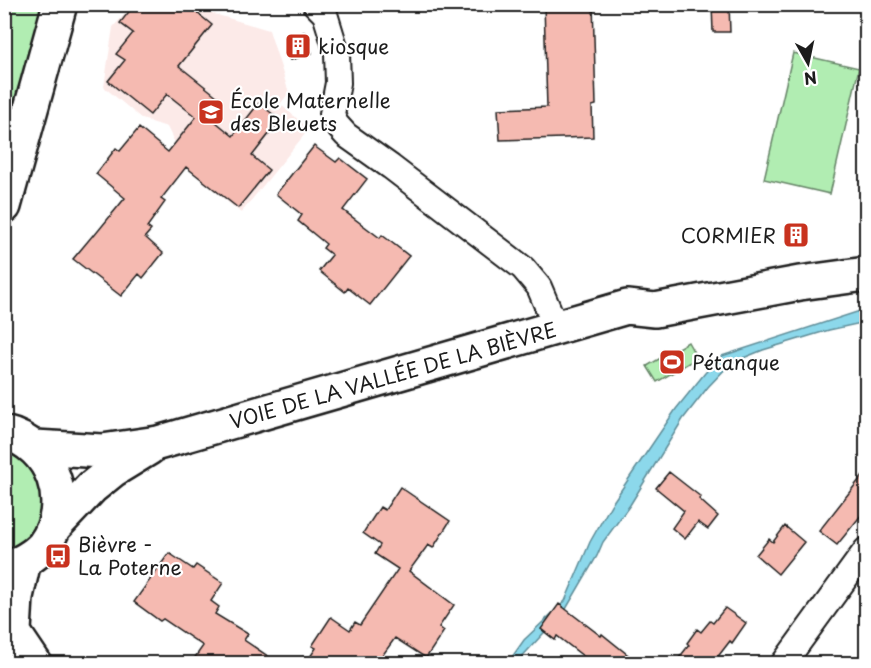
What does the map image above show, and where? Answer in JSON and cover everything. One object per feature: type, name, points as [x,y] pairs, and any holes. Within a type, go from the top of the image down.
[{"type":"main road","points":[[4,206],[60,4]]},
{"type":"main road","name":"VOIE DE LA VALLÉE DE LA BIÈVRE","points":[[627,307],[642,295],[718,276],[784,263],[867,252]]},
{"type":"main road","points":[[674,306],[722,285],[867,263]]},
{"type":"main road","name":"VOIE DE LA VALLÉE DE LA BIÈVRE","points":[[15,431],[102,451],[158,442],[627,307],[656,310],[800,283],[867,274]]},
{"type":"main road","points":[[15,431],[48,464],[57,484],[58,506],[54,527]]},
{"type":"main road","name":"VOIE DE LA VALLÉE DE LA BIÈVRE","points":[[14,566],[43,546],[54,527],[92,487],[113,470],[158,442]]},
{"type":"main road","points":[[14,566],[16,597],[9,624],[35,663]]},
{"type":"street","points":[[315,4],[325,14],[337,53],[338,83],[332,114],[336,124],[346,135],[523,268],[538,287],[556,327]]},
{"type":"street","points":[[783,663],[867,550]]},
{"type":"shaded area","name":"École Maternelle des Bleuets","points":[[133,5],[200,5],[214,14],[269,30],[289,93],[280,104],[309,129],[241,213],[198,177],[205,166],[174,141],[167,127],[142,119],[104,87],[113,27]]},
{"type":"green space","points":[[4,5],[52,5],[4,180]]},
{"type":"green space","points":[[793,53],[859,68],[830,194],[764,179]]},
{"type":"green space","name":"Pétanque","points":[[688,342],[697,358],[657,382],[647,366]]},
{"type":"green space","points":[[5,450],[21,460],[31,470],[42,497],[38,520],[32,531],[16,548],[5,553]]},
{"type":"water","points":[[866,309],[866,322],[829,330],[763,350],[731,363],[708,387],[683,419],[630,505],[603,542],[566,609],[516,663],[507,664],[524,640],[565,601],[590,542],[611,505],[676,409],[722,356]]},
{"type":"building","points":[[135,4],[186,4],[212,25],[179,66],[218,97],[205,113],[233,136],[259,103],[280,120],[252,156],[269,170],[238,208],[186,167],[161,199],[165,202],[147,227],[151,230],[145,237],[163,253],[143,278],[139,274],[121,296],[73,259],[125,198],[96,174],[116,148],[120,151],[139,128],[168,152],[196,117],[167,94],[150,115],[108,81],[125,60],[116,54],[133,33],[120,23]]},
{"type":"building","points":[[544,4],[593,4],[596,105],[592,106],[593,137],[500,140],[498,109],[547,107]]},
{"type":"building","points":[[712,4],[729,4],[730,32],[713,32]]},
{"type":"building","name":"kiosque","points":[[304,32],[312,53],[291,60],[284,39]]},
{"type":"building","points":[[314,146],[336,162],[340,158],[367,179],[343,210],[380,238],[382,235],[409,256],[370,305],[348,288],[345,292],[319,271],[332,255],[323,248],[326,244],[298,221],[302,215],[276,194]]},
{"type":"building","points":[[867,470],[867,508],[837,545],[819,531]]},
{"type":"building","points":[[669,472],[701,497],[699,499],[718,516],[708,529],[698,522],[685,539],[672,528],[684,511],[656,488]]},
{"type":"building","points":[[400,487],[450,521],[433,548],[428,545],[409,571],[454,605],[439,627],[444,631],[426,658],[395,638],[377,663],[306,663],[316,648],[312,646],[331,617],[350,630],[355,622],[360,625],[398,569],[375,554],[380,545],[363,533],[380,507],[385,510]]},
{"type":"building","points":[[785,526],[804,542],[778,574],[756,555],[769,539],[773,542]]},
{"type":"building","points":[[169,553],[193,569],[196,565],[223,583],[211,601],[219,607],[215,614],[248,634],[244,640],[278,663],[191,663],[203,646],[163,619],[160,621],[134,602]]},
{"type":"building","points":[[559,604],[638,663],[592,663],[557,636],[555,640],[541,629]]},
{"type":"building","points":[[725,608],[746,623],[732,643],[730,641],[713,663],[675,663],[689,645],[687,643],[697,629],[701,632],[710,621],[713,623]]},
{"type":"place","name":"kiosque","points":[[298,46]]},
{"type":"place","name":"École Maternelle des Bleuets","points":[[211,112]]},
{"type":"place","name":"CORMIER","points":[[796,235]]},
{"type":"place","name":"Pétanque","points":[[672,362]]},
{"type":"place","name":"Bièvre - La Poterne","points":[[58,556]]}]
